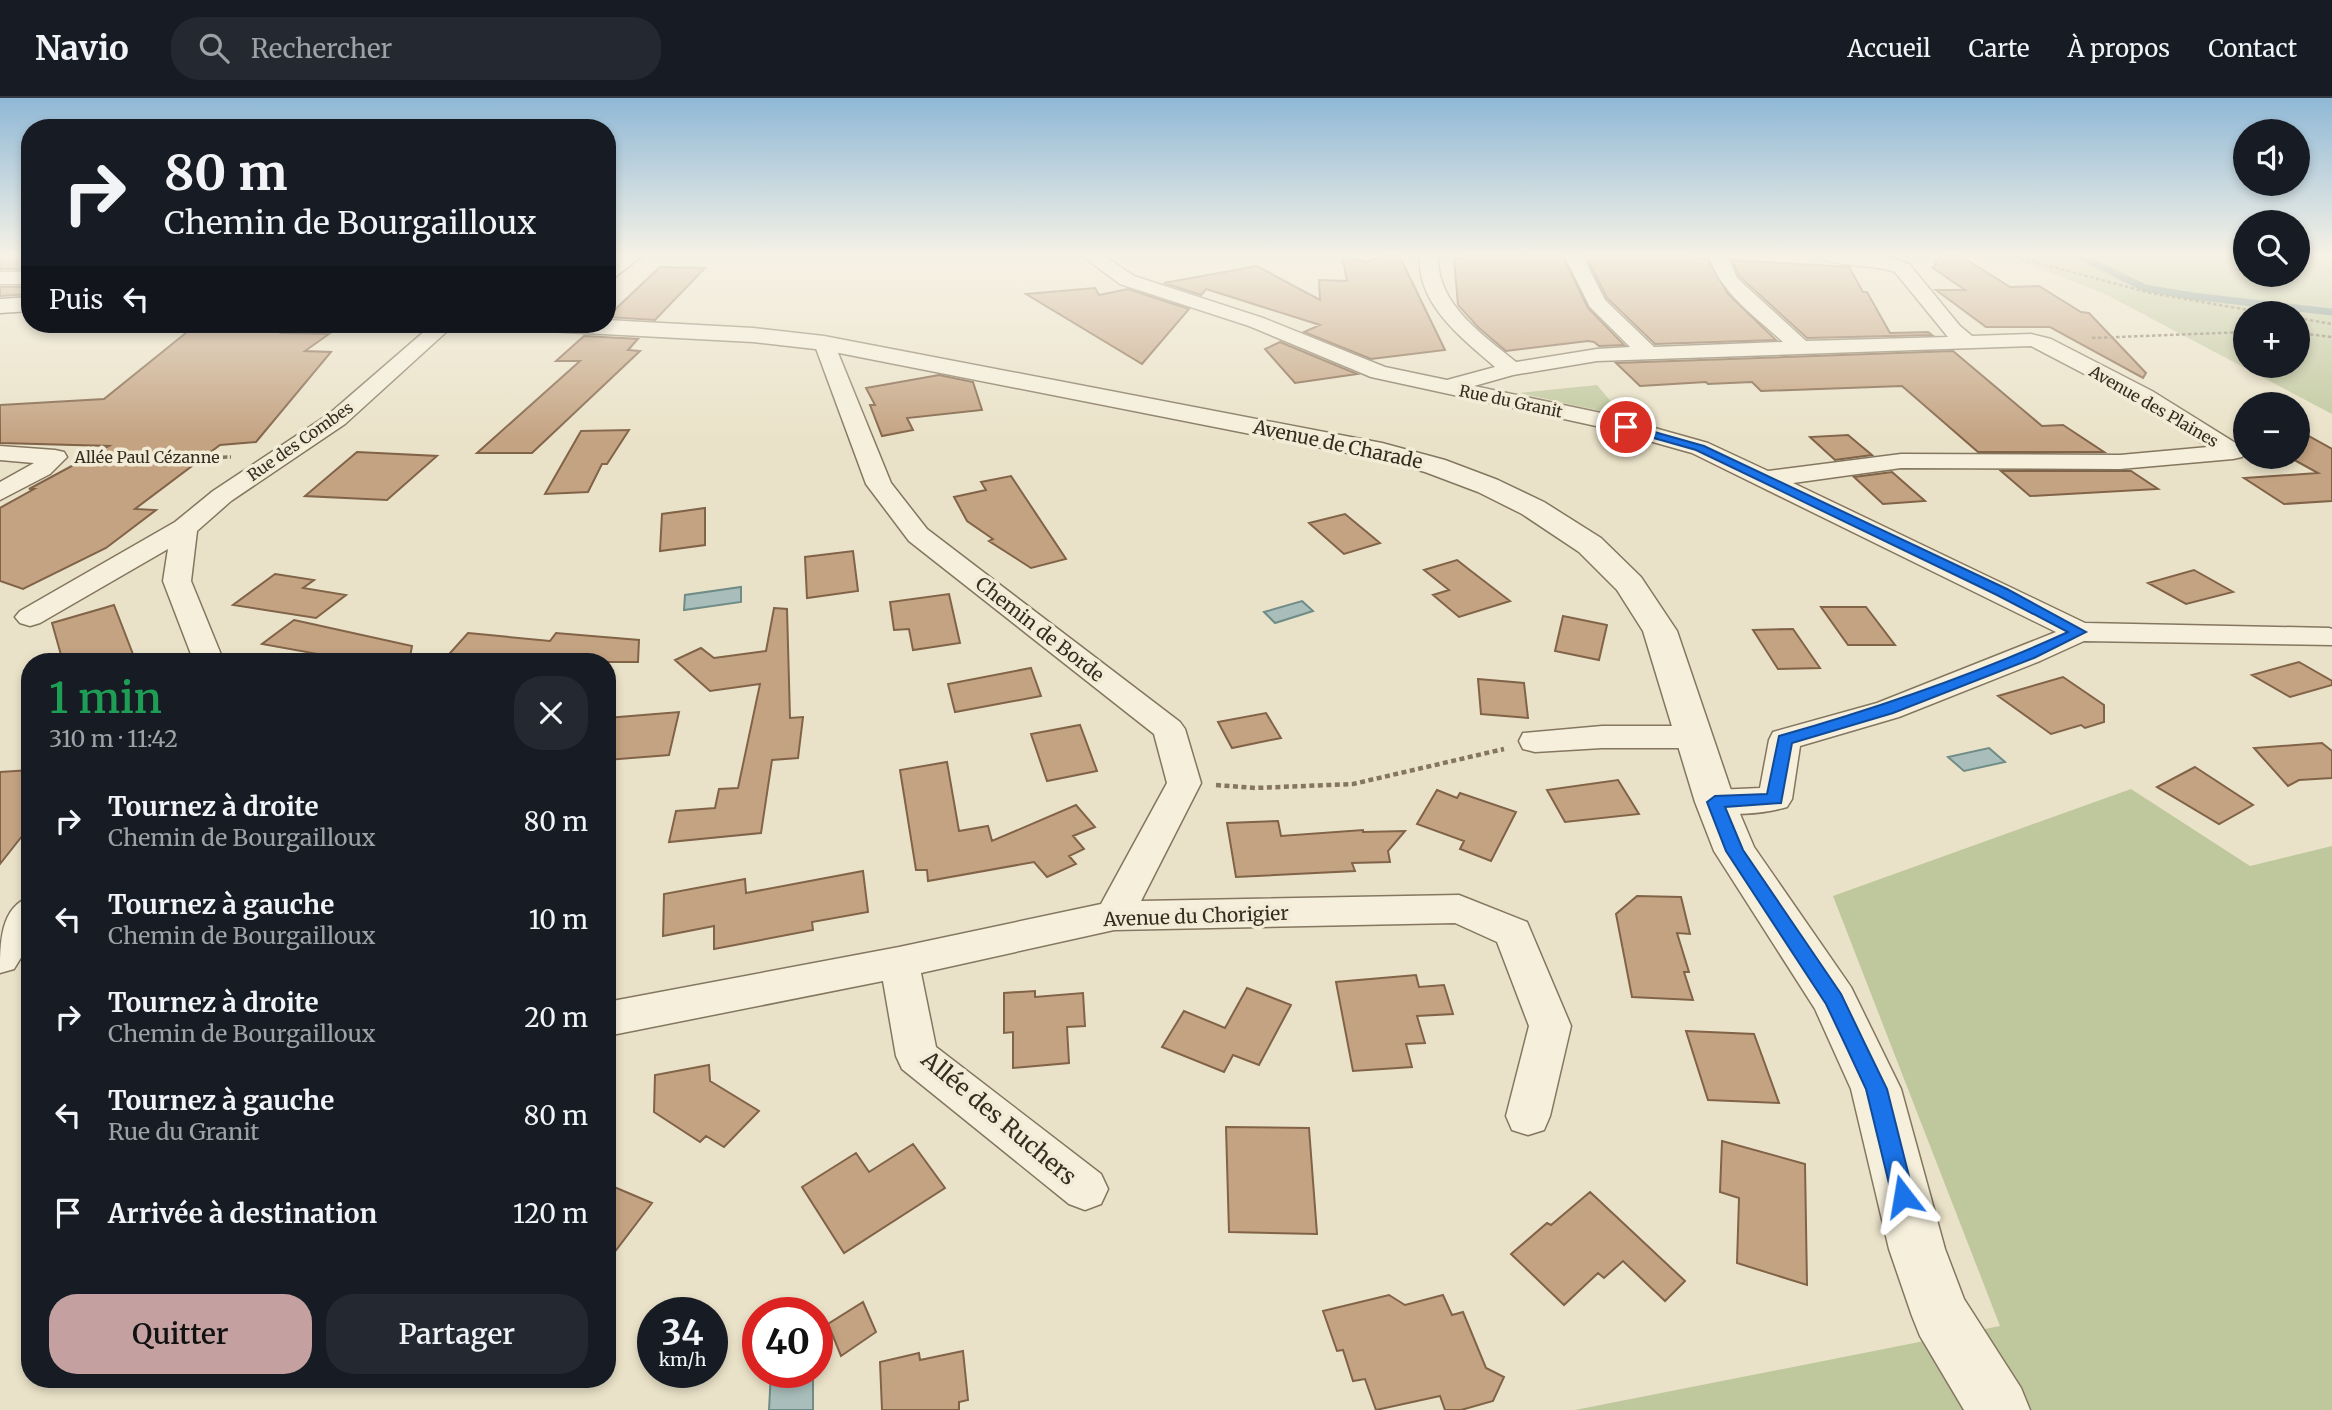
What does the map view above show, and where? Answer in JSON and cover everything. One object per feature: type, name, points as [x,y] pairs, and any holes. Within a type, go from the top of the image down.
[{"type":"street","name":"Rue du Granit","points":[[1239,316],[1355,364],[1446,387],[1601,420],[1700,448],[2002,592],[2079,632]]},
{"type":"street","points":[[1455,316],[1511,369]]},
{"type":"street","points":[[1610,316],[1647,352]]},
{"type":"street","points":[[1767,316],[1799,346]]},
{"type":"street","points":[[1942,316],[1966,341]]},
{"type":"street","name":"Avenue de Charade","points":[[616,325],[651,331]]},
{"type":"street","name":"Avenue de Charade","points":[[616,329],[753,335],[824,343],[1382,451],[1435,466],[1488,486],[1533,508],[1590,545],[1629,584],[1660,631],[1715,802],[1735,851],[1834,1000],[1876,1089],[1917,1249],[1941,1316],[1999,1410]]},
{"type":"street","name":"Rue des Combes","points":[[30,617],[184,528],[222,496],[337,419],[435,333]]},
{"type":"street","name":"Avenue des Plaines","points":[[1446,387],[1511,369],[1597,355],[1799,346],[2036,341],[2144,396],[2233,452],[2120,462],[1901,461],[1765,479]]},
{"type":"street","name":"Chemin de Borde","points":[[824,343],[878,484],[918,535],[1169,729],[1184,783]]},
{"type":"street","name":"Allée Paul Cézanne","points":[[0,453],[55,457]]},
{"type":"street","name":"Allée Paul Cézanne","points":[[0,492],[41,469],[55,457]]},
{"type":"street","points":[[184,528],[177,581],[205,653]]},
{"type":"street","points":[[1715,802],[1775,799],[1785,740],[1888,710],[2029,655],[2079,632],[2329,637]]},
{"type":"street","points":[[1535,741],[1694,737]]},
{"type":"street","points":[[1114,916],[1184,783]]},
{"type":"street","name":"Avenue du Chorigier","points":[[616,1017],[899,962],[1114,916],[1459,909],[1513,932],[1550,1026],[1528,1116]]},
{"type":"street","points":[[0,958],[21,925]]},
{"type":"street","name":"Allée des Ruchers","points":[[899,962],[917,1056],[1085,1189]]},
{"type":"path","points":[[2310,320],[2332,324]]},
{"type":"path","points":[[2036,341],[2233,333]]},
{"type":"path","points":[[2310,334],[2332,337]]},
{"type":"path","name":"Allée Paul Cézanne","points":[[55,457],[136,459],[281,455]]},
{"type":"path","points":[[1184,783],[1255,788],[1353,784],[1535,741]]},
{"type":"green space","points":[[2147,316],[2233,316],[2233,362]]},
{"type":"green space","points":[[2310,316],[2332,316],[2332,414],[2310,402],[2310,392],[2290,392],[2264,378],[2310,378]]},
{"type":"green space","points":[[1597,385],[1623,416],[1519,393]]},
{"type":"green space","points":[[2131,789],[2250,866],[2332,846],[2332,1410],[1575,1410],[2000,1326],[1833,896]]},
{"type":"shaded area","points":[[741,587],[741,602],[684,610],[685,595]]},
{"type":"shaded area","points":[[1302,601],[1313,611],[1275,623],[1264,612]]},
{"type":"shaded area","points":[[1989,748],[2005,762],[1964,771],[1948,757]]},
{"type":"shaded area","points":[[770,1388],[813,1388],[813,1410],[769,1410]]},
{"type":"building","points":[[616,316],[659,316],[655,320],[616,318]]},
{"type":"building","points":[[1063,316],[1183,316],[1142,364]]},
{"type":"building","points":[[1292,316],[1429,316],[1445,350],[1371,359],[1304,332],[1320,325]]},
{"type":"building","points":[[1468,316],[1596,316],[1624,345],[1599,346],[1588,341],[1506,351]]},
{"type":"building","points":[[1626,316],[1751,316],[1776,340],[1655,344]]},
{"type":"building","points":[[1783,316],[1881,316],[1890,333],[1928,332],[1932,335],[1807,338]]},
{"type":"building","points":[[1971,316],[2092,316],[2146,373],[2143,378],[2050,327],[1986,327]]},
{"type":"building","points":[[186,333],[329,334],[305,351],[331,352],[256,442],[220,445],[135,509],[156,510],[106,548],[23,589],[0,581],[0,508],[34,489],[29,489],[109,446],[0,443],[0,405],[104,399]]},
{"type":"building","points":[[584,336],[638,339],[628,350],[640,351],[532,453],[477,453],[580,361],[556,361]]},
{"type":"building","points":[[1280,342],[1357,374],[1295,383],[1265,349]]},
{"type":"building","points":[[1953,351],[2042,426],[2063,425],[2104,452],[1978,452],[1902,386],[1761,391],[1752,382],[1640,386],[1616,363]]},
{"type":"building","points":[[939,375],[973,382],[982,410],[907,418],[913,430],[882,436],[870,405],[875,405],[866,388]]},
{"type":"building","points":[[629,430],[607,464],[602,464],[588,492],[545,494],[581,431]]},
{"type":"building","points":[[1848,435],[1872,455],[1835,460],[1810,437]]},
{"type":"building","points":[[2310,437],[2332,449],[2332,501],[2284,504],[2244,478],[2318,473],[2310,469]]},
{"type":"building","points":[[357,452],[437,456],[387,500],[305,496]]},
{"type":"building","points":[[2001,471],[2131,471],[2158,489],[2030,496]]},
{"type":"building","points":[[1892,472],[1925,501],[1883,504],[1854,477]]},
{"type":"building","points":[[1011,476],[1066,559],[1031,568],[989,541],[993,539],[967,521],[954,497],[986,490],[981,482]]},
{"type":"building","points":[[705,508],[705,545],[660,551],[662,514]]},
{"type":"building","points":[[1345,514],[1380,543],[1344,554],[1309,523]]},
{"type":"building","points":[[853,551],[858,591],[807,598],[805,557]]},
{"type":"building","points":[[1457,560],[1510,601],[1459,617],[1433,595],[1449,590],[1424,570]]},
{"type":"building","points":[[2194,570],[2233,592],[2186,604],[2148,583]]},
{"type":"building","points":[[275,574],[314,580],[303,588],[346,595],[316,618],[233,605]]},
{"type":"building","points":[[949,594],[960,643],[913,650],[909,629],[894,630],[890,602]]},
{"type":"building","points":[[114,605],[133,653],[60,653],[52,623]]},
{"type":"building","points":[[1821,607],[1866,607],[1895,645],[1848,645]]},
{"type":"building","points":[[774,608],[787,609],[790,718],[803,717],[798,758],[772,760],[761,833],[669,842],[676,811],[715,808],[719,789],[738,788],[760,684],[710,691],[675,660],[701,648],[714,658],[766,651]]},
{"type":"building","points":[[1563,616],[1607,625],[1599,660],[1555,651]]},
{"type":"building","points":[[294,620],[412,646],[411,653],[312,653],[262,644]]},
{"type":"building","points":[[1793,629],[1820,668],[1778,669],[1753,630]]},
{"type":"building","points":[[468,633],[550,641],[556,633],[639,640],[638,662],[616,662],[616,653],[450,653]]},
{"type":"building","points":[[2299,662],[2332,681],[2332,685],[2290,697],[2252,675]]},
{"type":"building","points":[[1031,668],[1041,696],[955,712],[948,684]]},
{"type":"building","points":[[2063,677],[2104,705],[2104,722],[2085,728],[2081,725],[2051,734],[1998,696]]},
{"type":"building","points":[[1478,679],[1524,683],[1528,718],[1481,714]]},
{"type":"building","points":[[679,712],[669,755],[616,759],[616,717]]},
{"type":"building","points":[[1266,713],[1281,738],[1232,748],[1218,722]]},
{"type":"building","points":[[1080,725],[1097,771],[1047,781],[1031,734]]},
{"type":"building","points":[[2322,743],[2332,751],[2332,778],[2299,780],[2288,786],[2254,748]]},
{"type":"building","points":[[947,762],[959,831],[988,826],[992,841],[1076,805],[1095,827],[1073,836],[1084,849],[1069,856],[1076,864],[1047,877],[1034,862],[928,881],[927,870],[916,870],[900,770]]},
{"type":"building","points":[[2195,767],[2253,805],[2219,824],[2157,787]]},
{"type":"building","points":[[21,771],[21,837],[0,864],[0,772]]},
{"type":"building","points":[[1618,780],[1639,814],[1565,822],[1547,790]]},
{"type":"building","points":[[1437,790],[1457,798],[1460,793],[1516,812],[1491,861],[1460,849],[1464,841],[1417,824]]},
{"type":"building","points":[[1278,821],[1281,836],[1363,830],[1405,831],[1388,851],[1390,862],[1352,863],[1355,871],[1236,877],[1227,823]]},
{"type":"building","points":[[863,871],[868,912],[812,922],[813,930],[714,949],[714,926],[663,936],[664,894],[745,879],[746,893]]},
{"type":"building","points":[[1637,896],[1681,897],[1690,934],[1677,933],[1689,972],[1684,972],[1693,1000],[1632,997],[1616,914]]},
{"type":"building","points":[[1416,975],[1419,987],[1444,985],[1453,1014],[1417,1016],[1425,1043],[1406,1044],[1412,1067],[1353,1071],[1336,982]]},
{"type":"building","points":[[1247,988],[1291,1005],[1259,1065],[1233,1055],[1224,1072],[1162,1047],[1184,1011],[1225,1028]]},
{"type":"building","points":[[1035,991],[1035,997],[1083,993],[1085,1026],[1067,1027],[1069,1063],[1013,1068],[1013,1032],[1004,1033],[1004,993]]},
{"type":"building","points":[[1686,1031],[1754,1034],[1779,1103],[1708,1100]]},
{"type":"building","points":[[709,1065],[710,1081],[759,1111],[724,1147],[706,1136],[700,1142],[654,1112],[655,1075]]},
{"type":"building","points":[[1226,1127],[1309,1128],[1317,1234],[1229,1232]]},
{"type":"building","points":[[1722,1141],[1805,1164],[1807,1285],[1737,1263],[1739,1198],[1720,1192]]},
{"type":"building","points":[[913,1144],[945,1188],[844,1253],[802,1187],[856,1153],[869,1172]]},
{"type":"building","points":[[616,1188],[652,1203],[616,1250]]},
{"type":"building","points":[[1590,1192],[1685,1281],[1665,1301],[1623,1261],[1604,1278],[1598,1273],[1564,1305],[1511,1254],[1547,1223],[1551,1225]]},
{"type":"building","points":[[1389,1295],[1405,1305],[1443,1295],[1452,1315],[1463,1312],[1486,1368],[1504,1377],[1493,1401],[1461,1410],[1445,1410],[1440,1396],[1376,1410],[1365,1379],[1353,1381],[1343,1350],[1337,1351],[1323,1311]]},
{"type":"building","points":[[863,1302],[876,1332],[841,1356],[833,1336],[833,1321]]},
{"type":"building","points":[[963,1351],[968,1400],[959,1402],[959,1410],[882,1410],[880,1362],[919,1353],[920,1360]]},
{"type":"route","points":[[1626,427],[1700,448],[2002,592],[2079,632],[2029,655],[1888,710],[1785,740],[1775,799],[1715,802],[1735,851],[1834,1000],[1855,1044],[1876,1089],[1903,1196]]}]
